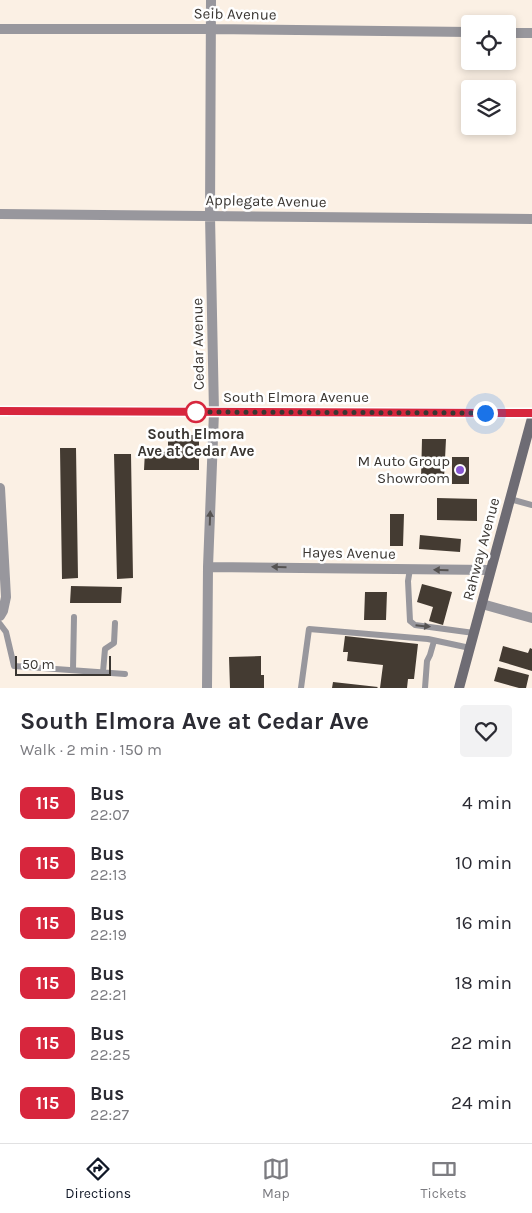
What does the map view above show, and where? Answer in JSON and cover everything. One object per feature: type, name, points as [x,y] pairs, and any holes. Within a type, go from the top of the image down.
[{"type":"main road","name":"South Elmora Avenue","points":[[0,411],[532,413]]},
{"type":"main road","name":"Rahway Avenue","points":[[459,688],[510,499],[528,450],[532,418]]},
{"type":"street","name":"Cedar Avenue","points":[[207,688],[208,567],[214,412],[210,216],[211,0]]},
{"type":"street","name":"Seib Avenue","points":[[0,29],[461,32]]},
{"type":"street","points":[[516,33],[532,33]]},
{"type":"street","name":"Applegate Avenue","points":[[0,214],[532,219]]},
{"type":"street","points":[[0,488],[6,597],[0,616]]},
{"type":"street","name":"Hayes Avenue","points":[[208,567],[490,570]]},
{"type":"street","points":[[482,604],[532,618]]},
{"type":"lane","points":[[510,499],[532,505]]},
{"type":"lane","points":[[410,569],[410,621],[415,625],[474,633]]},
{"type":"lane","points":[[73,669],[74,617]]},
{"type":"lane","points":[[103,672],[105,649],[114,643],[116,623]]},
{"type":"lane","points":[[0,624],[6,632],[14,666],[125,674]]},
{"type":"lane","points":[[301,688],[309,629],[428,639],[470,648]]},
{"type":"lane","points":[[425,688],[427,661],[434,641]]},
{"type":"building","points":[[168,435],[199,435],[199,470],[144,470],[145,451],[168,452]]},
{"type":"building","points":[[422,439],[446,439],[444,479],[421,479]]},
{"type":"building","points":[[60,448],[76,448],[78,578],[62,579]]},
{"type":"building","points":[[114,454],[131,454],[133,578],[117,579]]},
{"type":"building","name":"M Auto Group Showroom","points":[[452,457],[469,457],[469,484],[452,484]]},
{"type":"building","points":[[437,498],[477,499],[477,521],[437,520]]},
{"type":"building","points":[[390,514],[404,514],[403,546],[390,546]]},
{"type":"building","points":[[420,535],[461,539],[460,552],[419,549]]},
{"type":"building","points":[[422,584],[452,592],[443,625],[429,621],[433,607],[417,602]]},
{"type":"building","points":[[71,586],[122,587],[121,603],[70,603]]},
{"type":"building","points":[[365,592],[387,592],[386,620],[364,620]]},
{"type":"building","points":[[345,636],[418,644],[414,679],[408,679],[407,688],[380,688],[383,665],[347,661],[348,652],[343,652]]},
{"type":"building","points":[[503,646],[528,653],[530,648],[532,649],[532,671],[499,661]]},
{"type":"building","points":[[261,656],[261,675],[264,675],[264,688],[230,688],[229,657]]},
{"type":"building","points":[[498,667],[529,675],[526,688],[494,681]]},
{"type":"building","points":[[333,682],[378,687],[332,688]]},
{"type":"bus line","name":"115","points":[[0,411],[532,413]]},
{"type":"place","name":"South Elmora Ave at Cedar Ave","points":[[196,412]]},
{"type":"place","name":"M Auto Group Showroom","points":[[460,470]]},
{"type":"route","points":[[196,412],[194,412],[485,413]]}]
